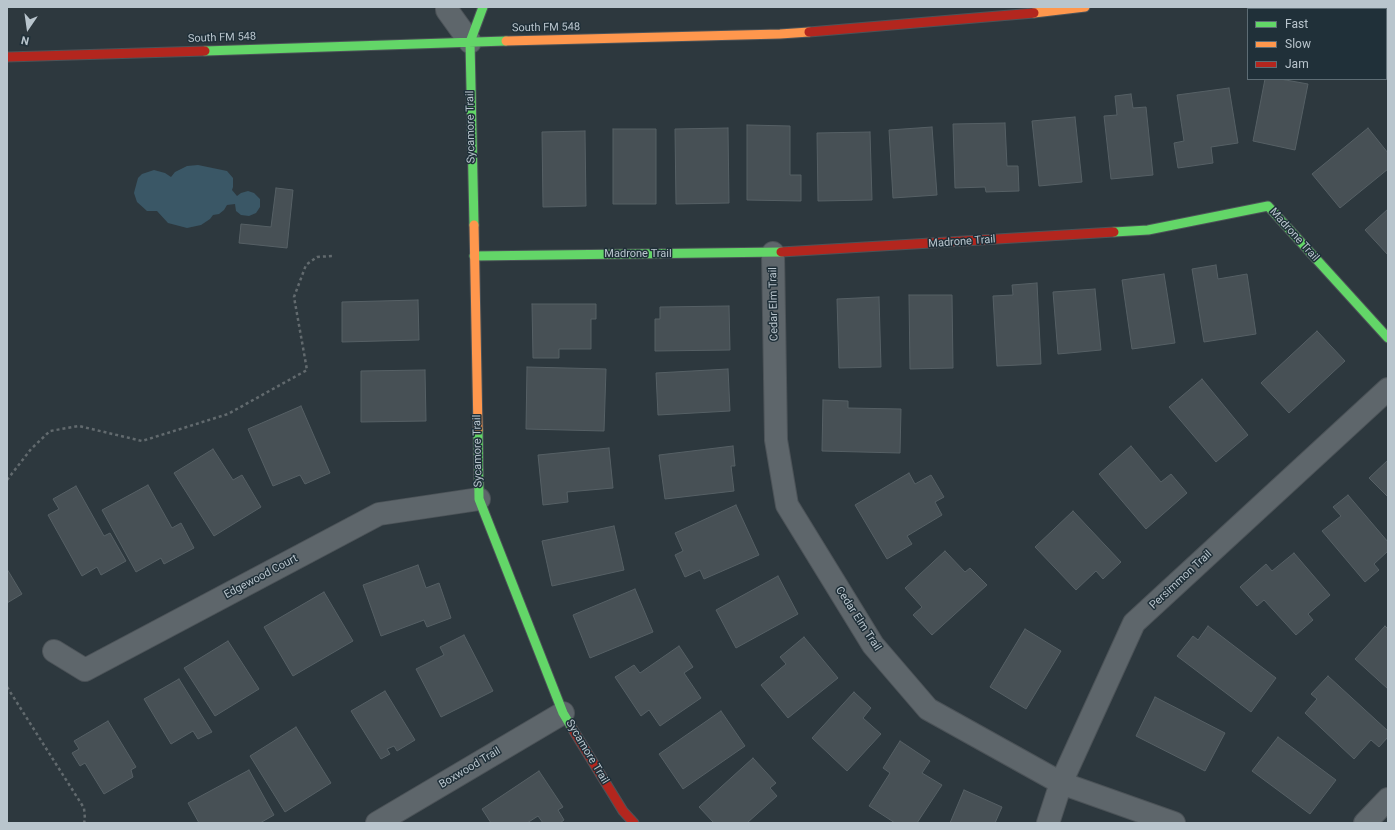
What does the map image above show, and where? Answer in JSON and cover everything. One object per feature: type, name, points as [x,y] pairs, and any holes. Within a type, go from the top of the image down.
[{"type":"street","points":[[447,7],[447,10],[470,42]]},
{"type":"street","name":"Sycamore Trail","points":[[483,7],[470,42],[479,498],[563,713],[623,811],[634,823]]},
{"type":"street","name":"South FM 548","points":[[7,57],[470,42],[780,34],[1085,7]]},
{"type":"street","name":"Madrone Trail","points":[[474,256],[773,254],[1148,230],[1268,206],[1388,338]]},
{"type":"street","name":"Cedar Elm Trail","points":[[773,254],[776,440],[787,505],[872,646],[928,709],[1061,783],[1174,823]]},
{"type":"street","name":"Persimmon Trail","points":[[1048,823],[1061,783],[1134,623],[1388,389]]},
{"type":"street","name":"Edgewood Court","points":[[54,651],[85,670],[379,514],[479,498]]},
{"type":"street","name":"Boxwood Trail","points":[[377,823],[563,713]]},
{"type":"street","points":[[1364,823],[1388,799]]},
{"type":"path","points":[[7,480],[31,449],[50,431],[79,426],[142,441],[228,414],[307,370],[294,297],[306,265],[316,257],[332,256]]},
{"type":"path","points":[[7,687],[84,808],[84,823]]},
{"type":"water","points":[[198,165],[227,171],[233,178],[232,190],[237,196],[248,191],[254,193],[260,199],[260,207],[256,213],[249,216],[241,215],[236,211],[235,204],[227,205],[219,214],[213,215],[201,225],[187,228],[168,223],[157,211],[147,211],[137,202],[134,193],[138,178],[142,174],[154,170],[165,173],[171,177],[175,172],[187,166]]},
{"type":"building","points":[[1265,80],[1286,80],[1308,84],[1295,150],[1253,141]]},
{"type":"building","points":[[1229,88],[1238,143],[1211,147],[1213,163],[1178,168],[1174,143],[1184,141],[1177,95]]},
{"type":"building","points":[[1131,94],[1133,108],[1146,107],[1153,175],[1111,179],[1104,116],[1117,115],[1115,96]]},
{"type":"building","points":[[1075,117],[1082,182],[1039,186],[1032,121]]},
{"type":"building","points":[[1005,123],[1007,166],[1018,166],[1019,191],[986,192],[985,187],[955,188],[953,124]]},
{"type":"building","points":[[747,125],[790,126],[790,175],[801,175],[801,201],[747,200]]},
{"type":"building","points":[[932,127],[937,195],[893,198],[889,130]]},
{"type":"building","points":[[728,128],[729,203],[676,204],[675,129]]},
{"type":"building","points":[[1368,128],[1388,153],[1388,169],[1340,208],[1312,174]]},
{"type":"building","points":[[613,129],[656,129],[656,204],[613,204]]},
{"type":"building","points":[[585,131],[586,206],[543,207],[542,132]]},
{"type":"building","points":[[870,132],[872,200],[818,201],[817,133]]},
{"type":"building","points":[[276,188],[293,190],[287,248],[239,243],[241,224],[271,227]]},
{"type":"building","points":[[1388,209],[1388,255],[1365,230]]},
{"type":"building","points":[[1216,265],[1218,279],[1247,274],[1256,334],[1204,342],[1192,269]]},
{"type":"building","points":[[1164,274],[1175,343],[1132,349],[1122,280]]},
{"type":"building","points":[[1037,283],[1041,364],[997,366],[993,296],[1013,295],[1012,285]]},
{"type":"building","points":[[1095,289],[1101,350],[1058,354],[1053,292]]},
{"type":"building","points":[[909,295],[952,295],[953,368],[910,369]]},
{"type":"building","points":[[879,297],[881,367],[839,368],[837,299]]},
{"type":"building","points":[[418,300],[419,340],[342,342],[342,302]]},
{"type":"building","points":[[532,304],[596,304],[596,319],[591,319],[591,349],[559,349],[559,358],[533,358]]},
{"type":"building","points":[[729,306],[730,350],[655,351],[655,319],[660,319],[660,307]]},
{"type":"building","points":[[1317,331],[1345,361],[1289,413],[1261,383]]},
{"type":"building","points":[[527,367],[606,369],[604,431],[526,429]]},
{"type":"building","points":[[728,369],[730,411],[658,415],[656,373]]},
{"type":"building","points":[[425,370],[426,421],[361,422],[361,371]]},
{"type":"building","points":[[1202,379],[1248,435],[1216,462],[1169,407]]},
{"type":"building","points":[[823,400],[848,401],[848,408],[901,409],[900,453],[822,451]]},
{"type":"building","points":[[301,406],[330,473],[305,484],[300,475],[273,486],[248,429]]},
{"type":"building","points":[[733,446],[735,466],[731,466],[734,491],[665,499],[659,455]]},
{"type":"building","points":[[1131,446],[1161,482],[1171,474],[1187,493],[1146,529],[1099,474]]},
{"type":"building","points":[[609,448],[613,488],[567,492],[568,502],[543,505],[538,455]]},
{"type":"building","points":[[213,449],[233,480],[242,475],[261,507],[214,536],[174,473]]},
{"type":"building","points":[[1388,460],[1388,497],[1369,478]]},
{"type":"building","points":[[909,473],[915,484],[931,475],[944,497],[935,502],[942,515],[907,536],[912,544],[887,559],[855,505]]},
{"type":"building","points":[[148,485],[172,528],[181,523],[194,548],[164,564],[161,558],[136,572],[102,510]]},
{"type":"building","points":[[76,486],[104,536],[110,533],[126,561],[101,575],[97,567],[82,576],[48,515],[59,509],[53,499]]},
{"type":"building","points":[[1348,495],[1388,542],[1388,551],[1374,564],[1379,570],[1365,582],[1322,531],[1341,516],[1333,507]]},
{"type":"building","points":[[736,505],[759,555],[704,579],[700,570],[685,577],[675,555],[683,551],[675,533]]},
{"type":"building","points":[[1073,511],[1121,562],[1103,579],[1096,571],[1076,590],[1035,547]]},
{"type":"building","points":[[614,526],[624,570],[552,586],[542,541]]},
{"type":"building","points":[[945,551],[965,572],[970,568],[987,585],[932,635],[913,615],[922,607],[905,588]]},
{"type":"building","points":[[1294,553],[1330,595],[1308,614],[1313,620],[1296,635],[1264,600],[1257,606],[1240,587],[1266,564],[1272,571]]},
{"type":"building","points":[[418,565],[426,588],[439,583],[451,618],[427,627],[424,620],[381,636],[363,585]]},
{"type":"building","points":[[7,569],[22,594],[7,603]]},
{"type":"building","points":[[778,576],[798,614],[736,648],[716,610]]},
{"type":"building","points":[[635,589],[653,632],[590,658],[573,615]]},
{"type":"building","points":[[324,592],[353,641],[293,676],[264,627]]},
{"type":"building","points":[[1208,626],[1276,678],[1251,712],[1177,656],[1193,636],[1198,640]]},
{"type":"building","points":[[1385,626],[1388,629],[1388,689],[1355,659]]},
{"type":"building","points":[[1025,629],[1061,651],[1026,709],[990,687]]},
{"type":"building","points":[[464,635],[493,691],[441,717],[416,669],[444,655],[440,647]]},
{"type":"building","points":[[804,637],[838,678],[788,718],[761,685],[786,664],[780,657]]},
{"type":"building","points":[[228,641],[259,689],[215,716],[184,668]]},
{"type":"building","points":[[679,646],[693,667],[684,673],[701,698],[660,726],[649,710],[641,716],[615,677],[634,665],[640,673]]},
{"type":"building","points":[[1328,676],[1388,731],[1388,737],[1379,747],[1371,740],[1354,759],[1305,713],[1317,699],[1311,694]]},
{"type":"building","points":[[179,679],[212,732],[198,739],[193,731],[171,744],[144,699]]},
{"type":"building","points":[[385,691],[415,740],[397,751],[394,746],[387,749],[390,754],[381,759],[351,711]]},
{"type":"building","points":[[854,692],[871,708],[863,718],[881,734],[847,771],[812,738]]},
{"type":"building","points":[[1155,697],[1225,733],[1205,771],[1136,736]]},
{"type":"building","points":[[721,711],[745,746],[683,789],[659,754]]},
{"type":"building","points":[[108,721],[136,767],[131,770],[133,777],[104,794],[85,763],[80,766],[72,753],[79,749],[74,741]]},
{"type":"building","points":[[296,727],[331,783],[285,812],[250,756]]},
{"type":"building","points":[[1278,737],[1336,780],[1310,814],[1252,771]]},
{"type":"building","points":[[900,741],[930,761],[922,773],[942,785],[917,823],[895,823],[869,806],[890,773],[883,768]]},
{"type":"building","points":[[753,758],[776,783],[770,788],[777,796],[747,823],[714,823],[699,807]]},
{"type":"building","points":[[249,770],[274,815],[260,823],[199,823],[188,803]]},
{"type":"building","points":[[539,771],[563,807],[558,810],[564,820],[560,823],[543,823],[538,816],[527,823],[491,823],[482,809]]},
{"type":"building","points":[[964,790],[1002,807],[995,823],[950,823]]},
{"type":"traffic: fast","points":[[474,225],[470,42],[483,7]]},
{"type":"traffic: fast","points":[[205,51],[506,41]]},
{"type":"traffic: fast","points":[[1114,232],[1148,230],[1268,206],[1388,338]]},
{"type":"traffic: fast","points":[[474,256],[781,252]]},
{"type":"traffic: fast","points":[[478,430],[479,499],[563,713],[572,728]]},
{"type":"traffic: slow","points":[[1034,13],[1085,7]]},
{"type":"traffic: slow","points":[[506,41],[809,32]]},
{"type":"traffic: slow","points":[[474,225],[478,430]]},
{"type":"traffic: jam","points":[[809,32],[1034,13]]},
{"type":"traffic: jam","points":[[7,57],[205,51]]},
{"type":"traffic: jam","points":[[781,252],[1114,232]]},
{"type":"traffic: jam","points":[[572,728],[623,811],[634,823]]}]
